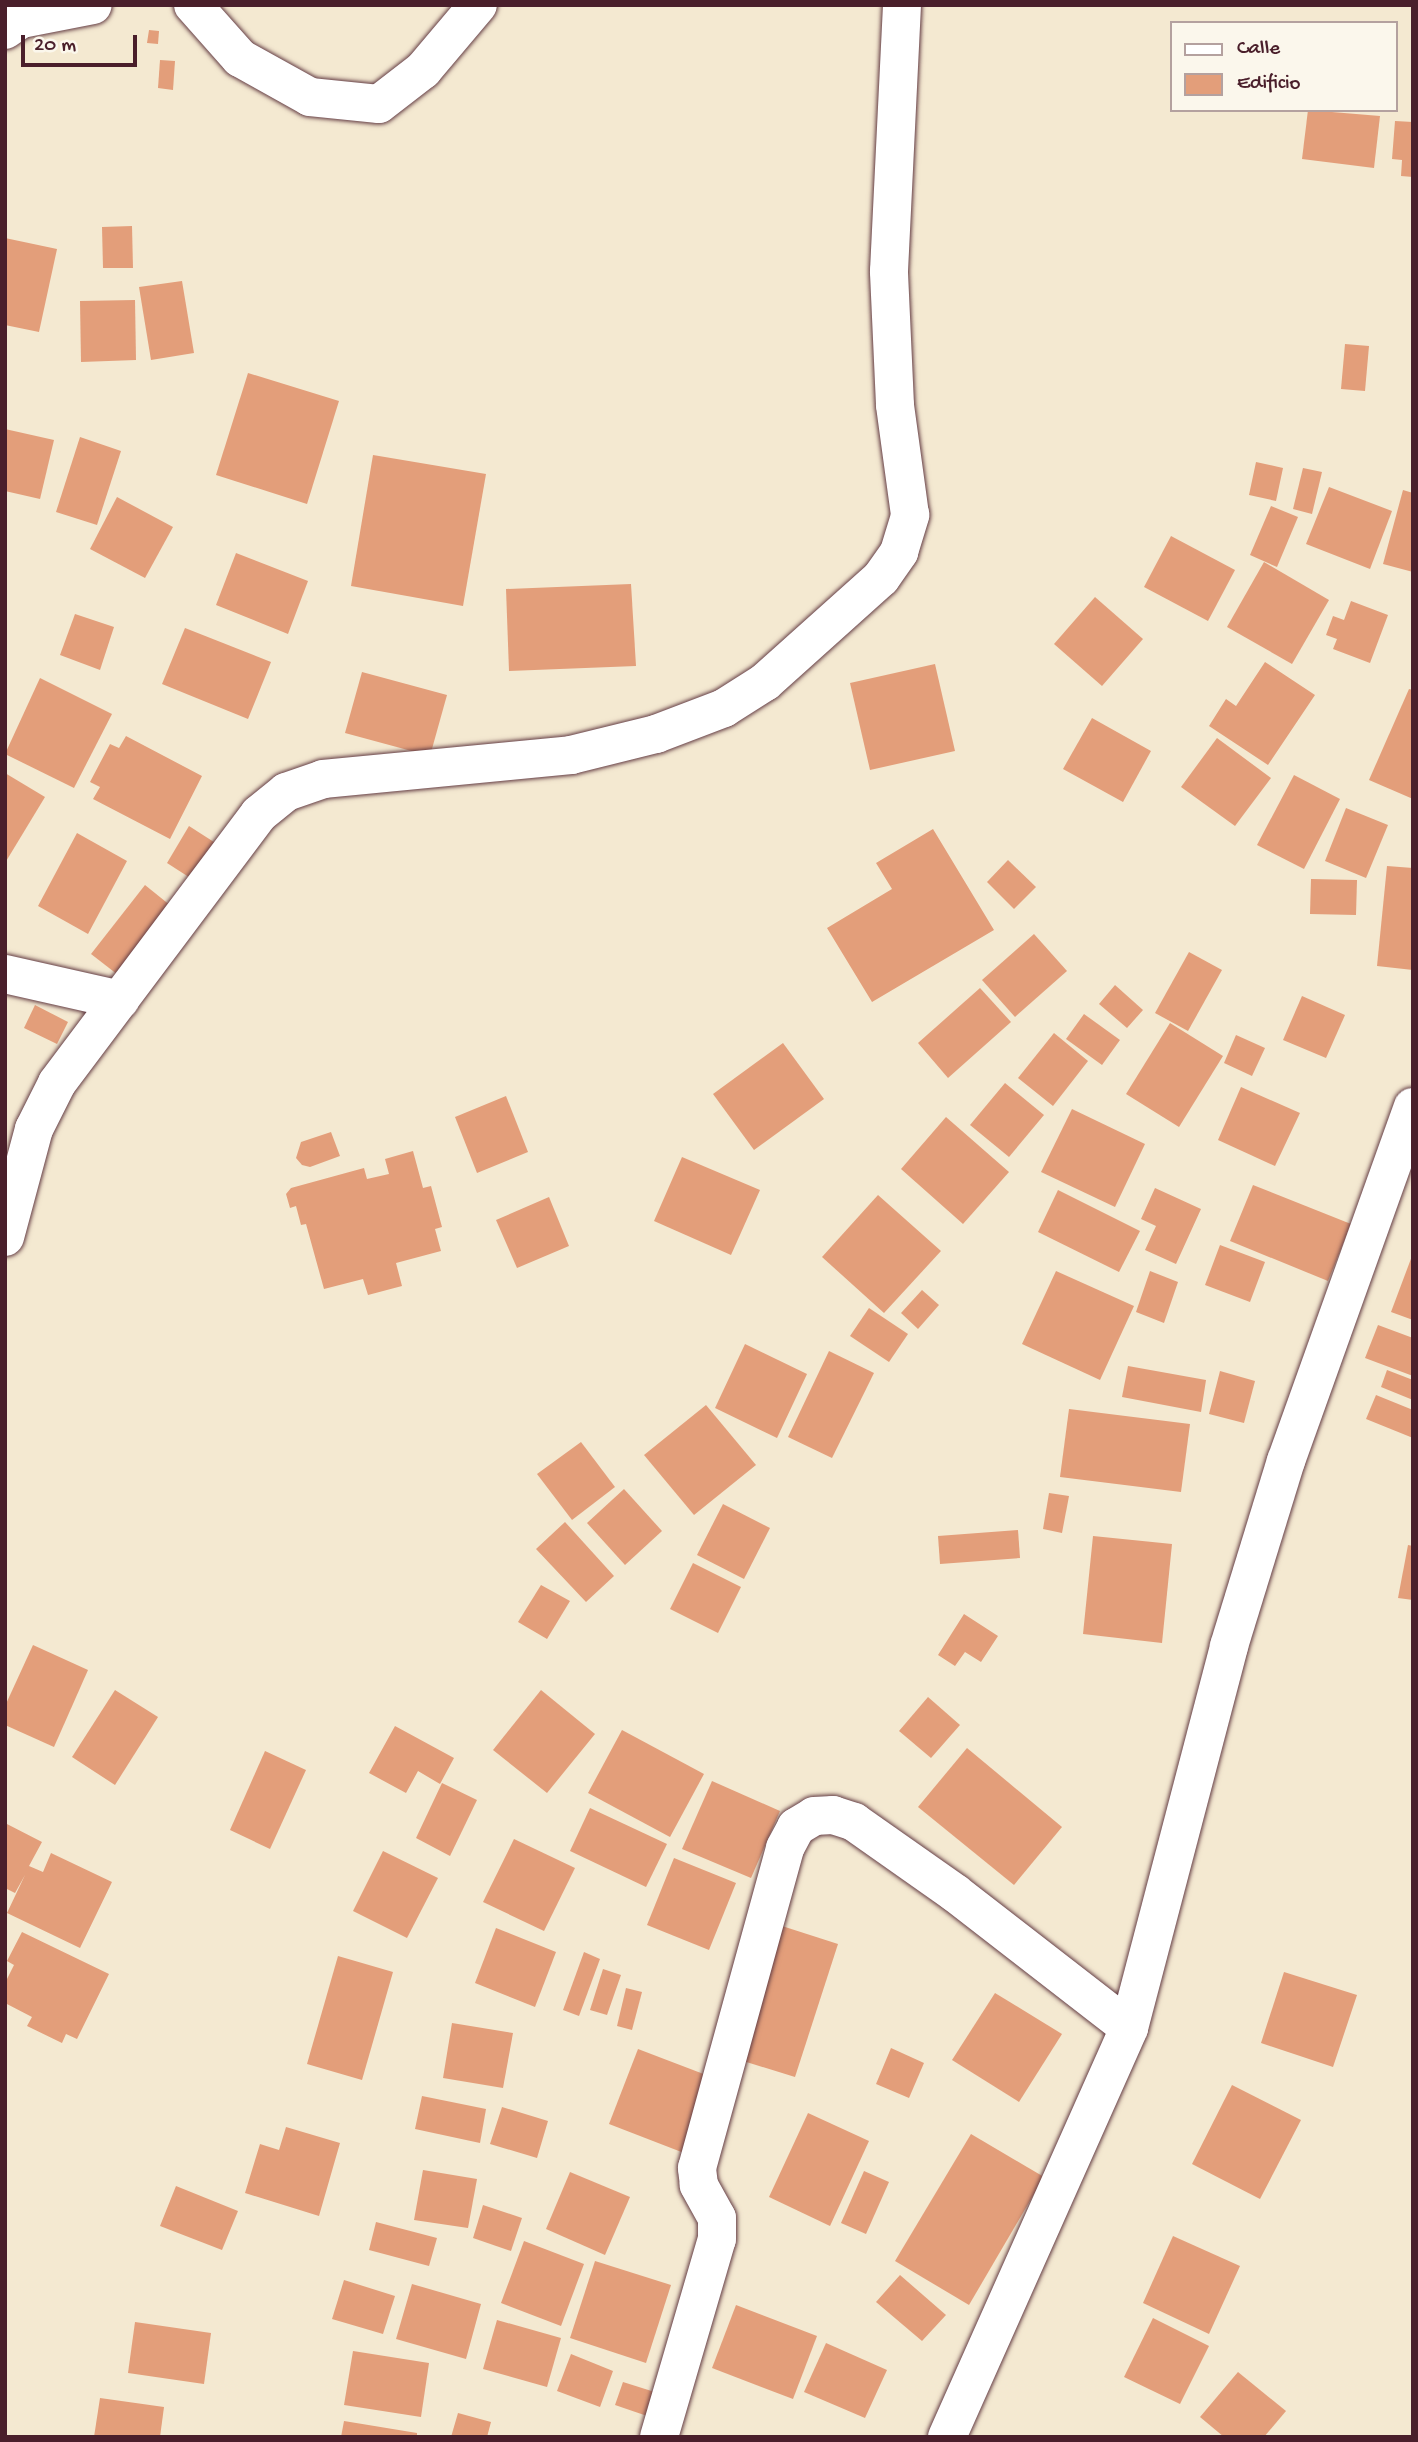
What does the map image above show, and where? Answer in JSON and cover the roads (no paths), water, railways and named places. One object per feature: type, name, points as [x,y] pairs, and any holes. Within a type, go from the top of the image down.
[{"type":"street","points":[[5,30],[21,19],[93,5]]},
{"type":"street","points":[[193,5],[240,58],[310,97],[379,104],[423,70],[478,5]]},
{"type":"street","points":[[5,1237],[43,1106],[258,814],[286,792],[323,779],[571,755],[656,734],[724,708],[765,682],[881,578],[900,552],[910,515],[895,405],[889,271],[902,5]]},
{"type":"street","points":[[5,974],[120,1000]]},
{"type":"street","points":[[947,2437],[1129,2028],[1233,1633],[1286,1461],[1413,1107]]},
{"type":"street","points":[[659,2437],[717,2239],[717,2218],[699,2185],[697,2168],[785,1848],[796,1827],[824,1816],[854,1822],[955,1893],[1129,2028]]}]
